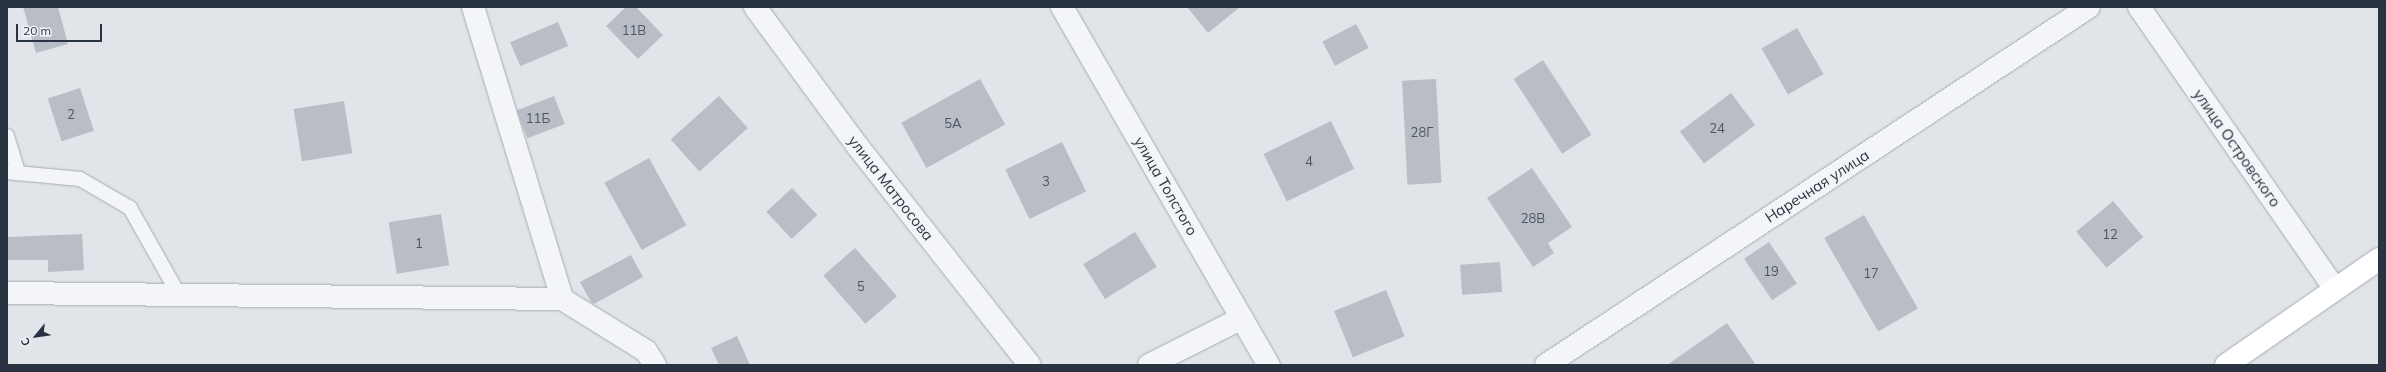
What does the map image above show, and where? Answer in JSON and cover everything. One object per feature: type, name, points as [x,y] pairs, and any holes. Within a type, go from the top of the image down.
[{"type":"street","points":[[473,7],[562,299]]},
{"type":"street","name":"улица Матросова","points":[[755,7],[859,148],[1030,365]]},
{"type":"street","name":"улица Толстого","points":[[1062,7],[1269,365]]},
{"type":"street","name":"Наречная улица","points":[[1546,365],[2089,7]]},
{"type":"street","name":"улица Островского","points":[[2139,7],[2335,289]]},
{"type":"street","points":[[2226,365],[2379,259]]},
{"type":"street","points":[[7,293],[562,299],[646,351],[655,365]]},
{"type":"street","points":[[1149,365],[1242,318]]},
{"type":"lane","points":[[7,136],[12,172],[80,179],[130,208],[179,295]]},
{"type":"building","points":[[23,7],[58,7],[68,44],[36,53]]},
{"type":"building","points":[[626,7],[636,7],[663,35],[638,59],[606,26]]},
{"type":"building","points":[[1187,7],[1240,7],[1208,33]]},
{"type":"building","points":[[558,22],[568,46],[520,66],[510,42]]},
{"type":"building","points":[[1356,24],[1369,48],[1335,66],[1322,42]]},
{"type":"building","points":[[1797,28],[1824,74],[1788,94],[1761,48]]},
{"type":"building","points":[[1543,60],[1591,135],[1562,154],[1514,79]]},
{"type":"building","points":[[980,79],[1005,124],[926,168],[901,123]]},
{"type":"building","points":[[1436,79],[1441,183],[1407,185],[1402,81]]},
{"type":"building","points":[[80,88],[94,131],[62,141],[48,99]]},
{"type":"building","points":[[1731,93],[1755,125],[1704,163],[1680,132]]},
{"type":"building","points":[[554,96],[565,124],[527,138],[517,110]]},
{"type":"building","points":[[719,96],[748,128],[699,171],[671,139]]},
{"type":"building","points":[[344,101],[352,153],[302,161],[294,109]]},
{"type":"building","points":[[1331,121],[1354,169],[1287,202],[1264,154]]},
{"type":"building","points":[[1062,142],[1086,191],[1029,219],[1005,170]]},
{"type":"building","points":[[649,158],[686,225],[642,250],[604,183]]},
{"type":"building","points":[[1532,168],[1572,227],[1548,243],[1554,253],[1533,267],[1487,198]]},
{"type":"building","points":[[792,188],[817,215],[792,239],[766,212]]},
{"type":"building","points":[[2113,201],[2143,237],[2106,268],[2076,232]]},
{"type":"building","points":[[441,214],[449,265],[397,274],[389,222]]},
{"type":"building","points":[[1864,215],[1918,309],[1878,332],[1824,238]]},
{"type":"building","points":[[1135,232],[1157,267],[1105,299],[1083,264]]},
{"type":"building","points":[[82,234],[84,270],[48,272],[48,260],[7,260],[7,237]]},
{"type":"building","points":[[1769,242],[1797,283],[1772,300],[1744,259]]},
{"type":"building","points":[[855,248],[897,296],[865,324],[823,276]]},
{"type":"building","points":[[631,255],[643,277],[594,304],[591,302],[580,282]]},
{"type":"building","points":[[1500,262],[1502,292],[1462,295],[1460,265]]},
{"type":"building","points":[[1386,290],[1405,336],[1353,357],[1334,311]]},
{"type":"building","points":[[1727,323],[1756,365],[1667,365]]},
{"type":"building","points":[[737,336],[750,365],[719,365],[711,348]]}]
